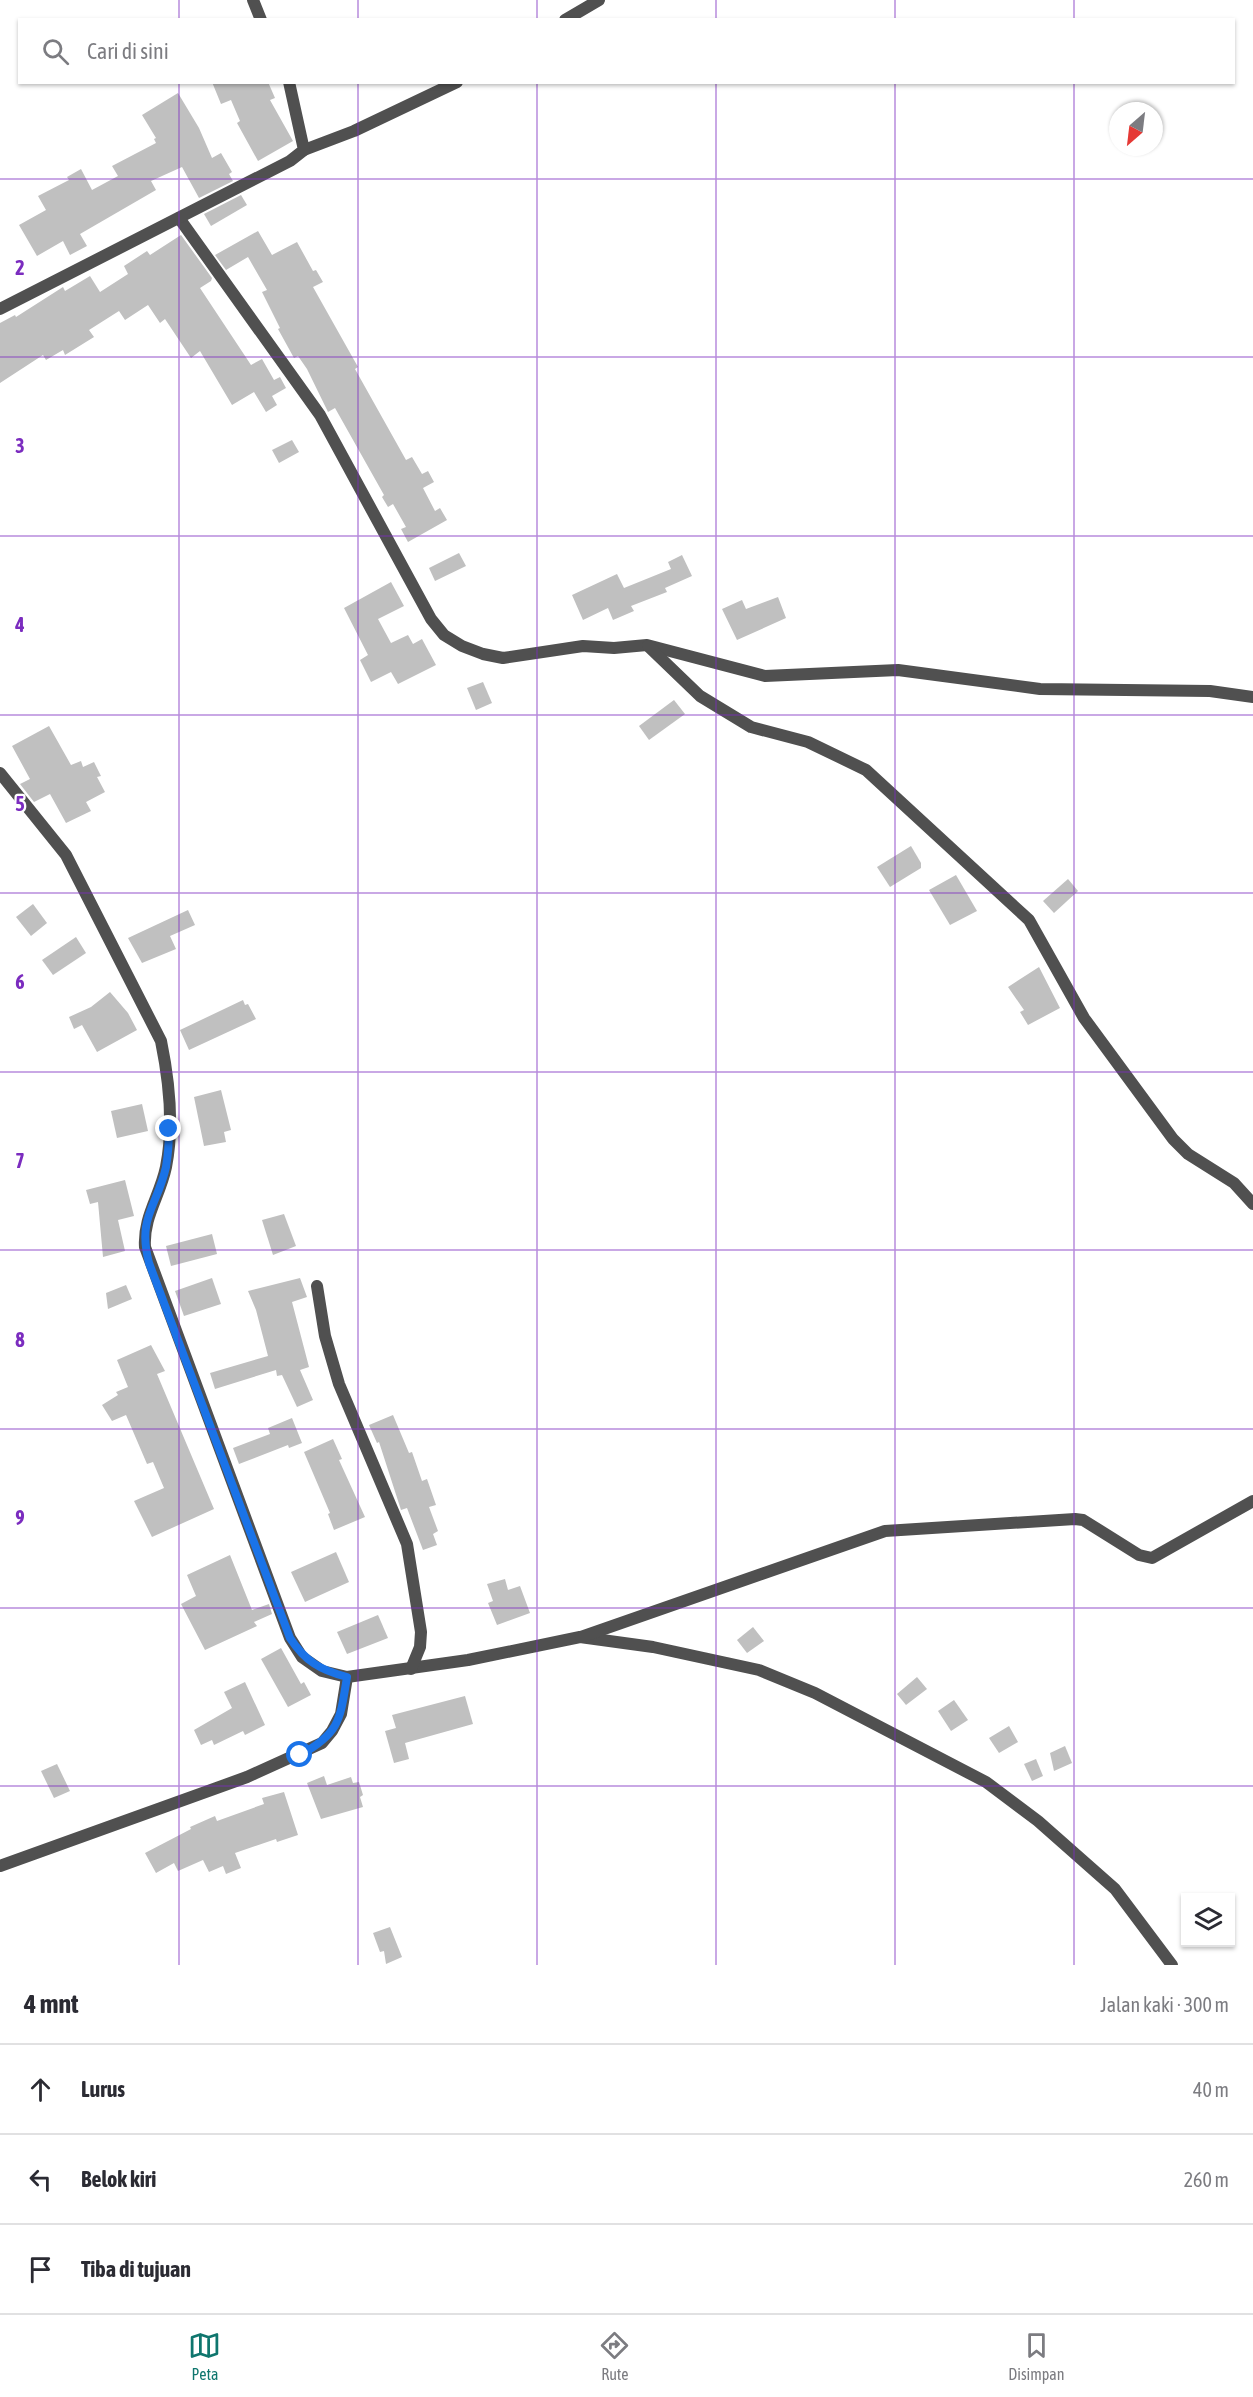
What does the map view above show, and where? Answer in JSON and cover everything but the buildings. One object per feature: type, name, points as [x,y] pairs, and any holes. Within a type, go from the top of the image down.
[{"type":"street","points":[[253,0],[260,18]]},
{"type":"street","points":[[568,18],[599,0]]},
{"type":"street","points":[[289,84],[304,150]]},
{"type":"street","points":[[0,309],[290,161],[304,150],[354,130],[453,84]]},
{"type":"street","points":[[179,218],[320,415],[431,620],[444,635],[483,654],[503,658],[583,646],[614,648],[646,645],[765,676],[898,670],[1040,689],[1210,691],[1253,697]]},
{"type":"street","points":[[646,645],[700,696],[751,727],[808,742],[866,770],[1029,920],[1084,1018],[1173,1139],[1188,1154],[1234,1183],[1253,1204]]},
{"type":"street","points":[[0,773],[66,855],[161,1041],[166,1066],[169,1140],[166,1168],[146,1221],[145,1247],[149,1263],[290,1638],[302,1657],[322,1671],[347,1677],[411,1669],[580,1637],[885,1531],[1075,1519],[1083,1520],[1139,1555],[1152,1558],[1253,1502]]},
{"type":"street","points":[[317,1286],[325,1336],[339,1384],[407,1544],[421,1632],[420,1647],[411,1669]]},
{"type":"street","points":[[580,1637],[653,1647],[759,1670],[815,1693],[986,1782],[1038,1821],[1115,1889],[1172,1965]]},
{"type":"street","points":[[0,1866],[247,1777],[322,1743],[341,1714],[347,1677]]},
{"type":"route","points":[[169,1129],[166,1168],[146,1221],[144,1233],[149,1263],[290,1638],[302,1657],[322,1671],[347,1677],[341,1714],[332,1731],[322,1743],[300,1755]]}]
